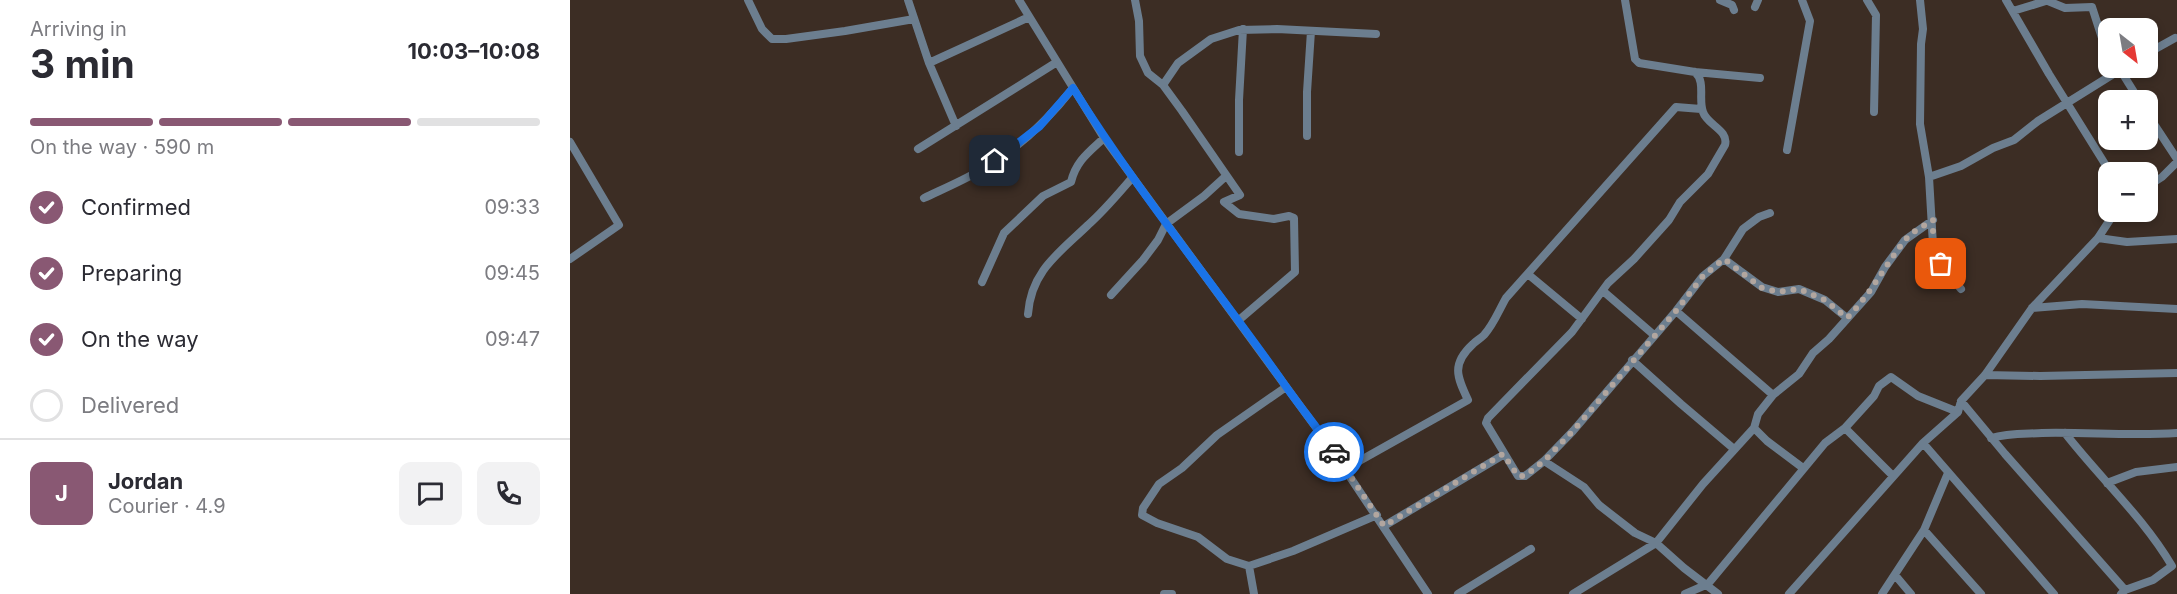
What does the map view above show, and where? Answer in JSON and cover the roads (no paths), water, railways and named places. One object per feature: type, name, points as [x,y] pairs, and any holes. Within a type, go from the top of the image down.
[{"type":"street","points":[[748,0],[762,29],[772,39],[914,20]]},
{"type":"street","points":[[908,0],[929,63],[956,126]]},
{"type":"street","points":[[1019,0],[1104,138],[1239,320],[1345,469],[1428,594]]},
{"type":"street","points":[[1135,0],[1139,21],[1140,56],[1148,73],[1163,85],[1240,195],[1224,202],[1239,214],[1274,219],[1289,216],[1294,218],[1294,272],[1239,320]]},
{"type":"street","points":[[1625,0],[1637,62],[1695,72],[1760,78]]},
{"type":"street","points":[[1720,0],[1732,5],[1734,10]]},
{"type":"street","points":[[1787,150],[1810,21],[1802,0]]},
{"type":"street","points":[[1867,0],[1876,15],[1874,112]]},
{"type":"street","points":[[1920,0],[1923,29],[1920,124],[1929,177],[1933,245],[1938,258],[1961,289]]},
{"type":"street","points":[[2006,0],[2104,162]]},
{"type":"street","points":[[2013,11],[2049,0],[2065,8],[2092,7],[2098,26]]},
{"type":"street","points":[[929,63],[1029,17]]},
{"type":"street","points":[[1163,85],[1178,63],[1211,39],[1243,29],[1277,28],[1376,34]]},
{"type":"street","points":[[1239,152],[1243,29]]},
{"type":"street","points":[[1306,136],[1311,31]]},
{"type":"street","points":[[2158,48],[2176,39]]},
{"type":"street","points":[[918,149],[1057,62]]},
{"type":"street","points":[[1695,72],[1700,79],[1701,109],[1707,120],[1724,134],[1725,146],[1714,165],[1680,202],[1669,220],[1629,265],[1608,283],[1582,319],[1552,354],[1488,418],[1486,423],[1518,476],[1521,477],[1544,461],[1573,431],[1676,311],[1703,276],[1724,259],[1743,230],[1759,217],[1770,213]]},
{"type":"street","points":[[1929,177],[1961,166],[1993,148],[2014,140],[2021,136],[2026,128],[2105,78]]},
{"type":"street","points":[[924,198],[981,171],[1009,151],[1048,118],[1073,88]]},
{"type":"street","points":[[1345,469],[1468,400],[1457,373],[1465,352],[1482,337],[1506,298],[1677,107],[1701,109]]},
{"type":"street","points":[[2158,131],[2177,160],[2173,171],[2158,180]]},
{"type":"street","points":[[982,282],[1004,233],[1042,196],[1071,182],[1073,171],[1078,164],[1104,138]]},
{"type":"street","points":[[570,142],[619,225],[570,259]]},
{"type":"street","points":[[1111,295],[1143,260],[1158,240],[1166,224],[1226,176]]},
{"type":"street","points":[[1028,314],[1031,292],[1041,273],[1132,178]]},
{"type":"street","points":[[1573,594],[1656,543],[1703,484],[1754,428],[1758,414],[1773,395],[1799,374],[1813,353],[1829,339],[1871,292],[1885,267],[1905,240],[1933,220]]},
{"type":"street","points":[[1789,594],[1923,443],[1958,412],[1961,401],[1985,375],[2032,308],[2098,238],[2108,222]]},
{"type":"street","points":[[2098,238],[2127,242],[2177,239]]},
{"type":"street","points":[[1724,259],[1762,288],[1778,292],[1799,289],[1825,300],[1847,318]]},
{"type":"street","points":[[1529,275],[1582,319]]},
{"type":"street","points":[[1603,291],[1654,335]]},
{"type":"street","points":[[2032,308],[2082,304],[2177,309]]},
{"type":"street","points":[[1676,311],[1773,395]]},
{"type":"street","points":[[1632,360],[1734,449]]},
{"type":"street","points":[[1985,375],[2177,373]]},
{"type":"street","points":[[1685,594],[1708,584],[1803,468],[1825,443],[1845,428],[1874,396],[1877,389],[1891,376],[1918,396],[1958,412]]},
{"type":"street","points":[[1286,387],[1217,435],[1182,468],[1159,484],[1143,508],[1142,515],[1149,520],[1197,537],[1227,559],[1249,566],[1293,551],[1377,515]]},
{"type":"street","points":[[1961,401],[2123,592],[2153,580],[2172,566],[2146,527],[2066,433]]},
{"type":"street","points":[[1754,428],[1767,441],[1803,468]]},
{"type":"street","points":[[1845,428],[1893,476]]},
{"type":"street","points":[[1992,438],[2002,435],[2066,433],[2145,435],[2177,433]]},
{"type":"street","points":[[1923,443],[2054,594]]},
{"type":"street","points":[[1384,526],[1503,454]]},
{"type":"street","points":[[1544,461],[1584,487],[1599,505],[1635,533],[1656,543],[1718,594]]},
{"type":"street","points":[[2107,483],[2136,472],[2177,467]]},
{"type":"street","points":[[1881,594],[1924,530],[1948,473]]},
{"type":"street","points":[[1924,530],[1981,594]]},
{"type":"street","points":[[1458,594],[1532,549]]},
{"type":"street","points":[[1249,566],[1254,594]]},
{"type":"street","points":[[1895,575],[1911,594]]},
{"type":"street","points":[[1164,594],[1172,594]]}]
